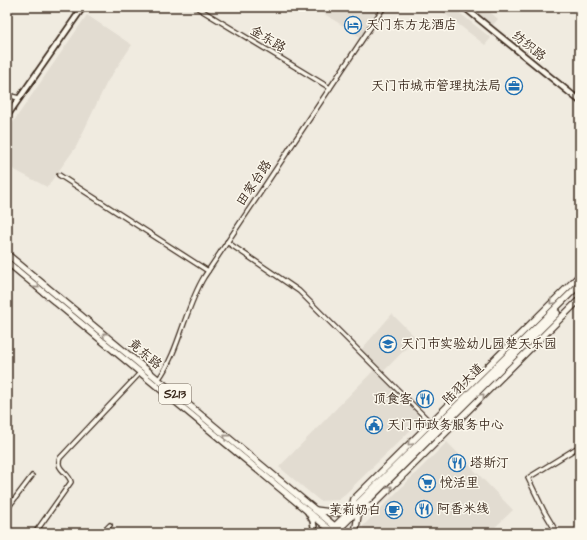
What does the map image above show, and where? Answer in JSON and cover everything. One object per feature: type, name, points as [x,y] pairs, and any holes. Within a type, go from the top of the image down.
[{"type":"main road","name":"竟东路","points":[[7,254],[143,371],[335,531]]},
{"type":"main road","name":"竟东路","points":[[7,262],[143,371],[158,380],[310,510]]},
{"type":"main road","points":[[315,533],[310,510],[327,513],[351,510],[354,499],[580,275]]},
{"type":"main road","name":"陆羽大道","points":[[335,531],[351,510],[580,284]]},
{"type":"main road","name":"陆羽大道","points":[[335,531],[359,510],[580,290]]},
{"type":"main road","points":[[355,533],[355,521],[359,510],[372,506],[580,299]]},
{"type":"street","points":[[7,116],[83,7]]},
{"type":"street","name":"金东路","points":[[196,7],[330,88]]},
{"type":"street","name":"田家台路","points":[[158,380],[168,364],[195,292],[384,7]]},
{"type":"street","name":"纺织路","points":[[464,7],[580,101]]},
{"type":"street","points":[[7,95],[19,98]]},
{"type":"street","points":[[59,175],[208,271]]},
{"type":"street","points":[[227,242],[299,292],[431,423]]},
{"type":"street","points":[[35,533],[71,482],[71,478],[60,468],[60,458],[143,371]]},
{"type":"street","points":[[557,533],[544,511],[528,478],[580,446]]},
{"type":"street","points":[[7,509],[32,476]]},
{"type":"street","points":[[102,533],[110,526]]},
{"type":"shaded area","points":[[314,7],[381,7],[360,37]]},
{"type":"shaded area","points":[[436,7],[452,7],[491,38],[485,45]]},
{"type":"shaded area","points":[[468,7],[484,7],[498,19],[492,26]]},
{"type":"shaded area","points":[[87,15],[132,45],[107,82],[76,147],[47,187],[7,166],[7,131]]},
{"type":"shaded area","name":"天门市实验幼儿园楚天乐园","points":[[392,314],[416,338],[383,372],[361,350]]},
{"type":"shaded area","points":[[374,370],[423,418],[339,500],[320,501],[279,467]]},
{"type":"shaded area","points":[[447,442],[513,510],[489,533],[364,533],[363,526]]},
{"type":"place","name":"天门东方龙酒店","points":[[353,25]]},
{"type":"place","name":"天门市城市管理执法局","points":[[514,86]]},
{"type":"place","name":"天门市实验幼儿园楚天乐园","points":[[388,344]]},
{"type":"place","name":"顶食客","points":[[425,399]]},
{"type":"place","name":"天门市政务服务中心","points":[[374,425]]},
{"type":"place","name":"塔斯汀","points":[[457,463]]},
{"type":"place","name":"悦活里","points":[[427,483]]},
{"type":"place","name":"阿香米线","points":[[424,509]]},
{"type":"place","name":"茉莉奶白","points":[[394,510]]}]
